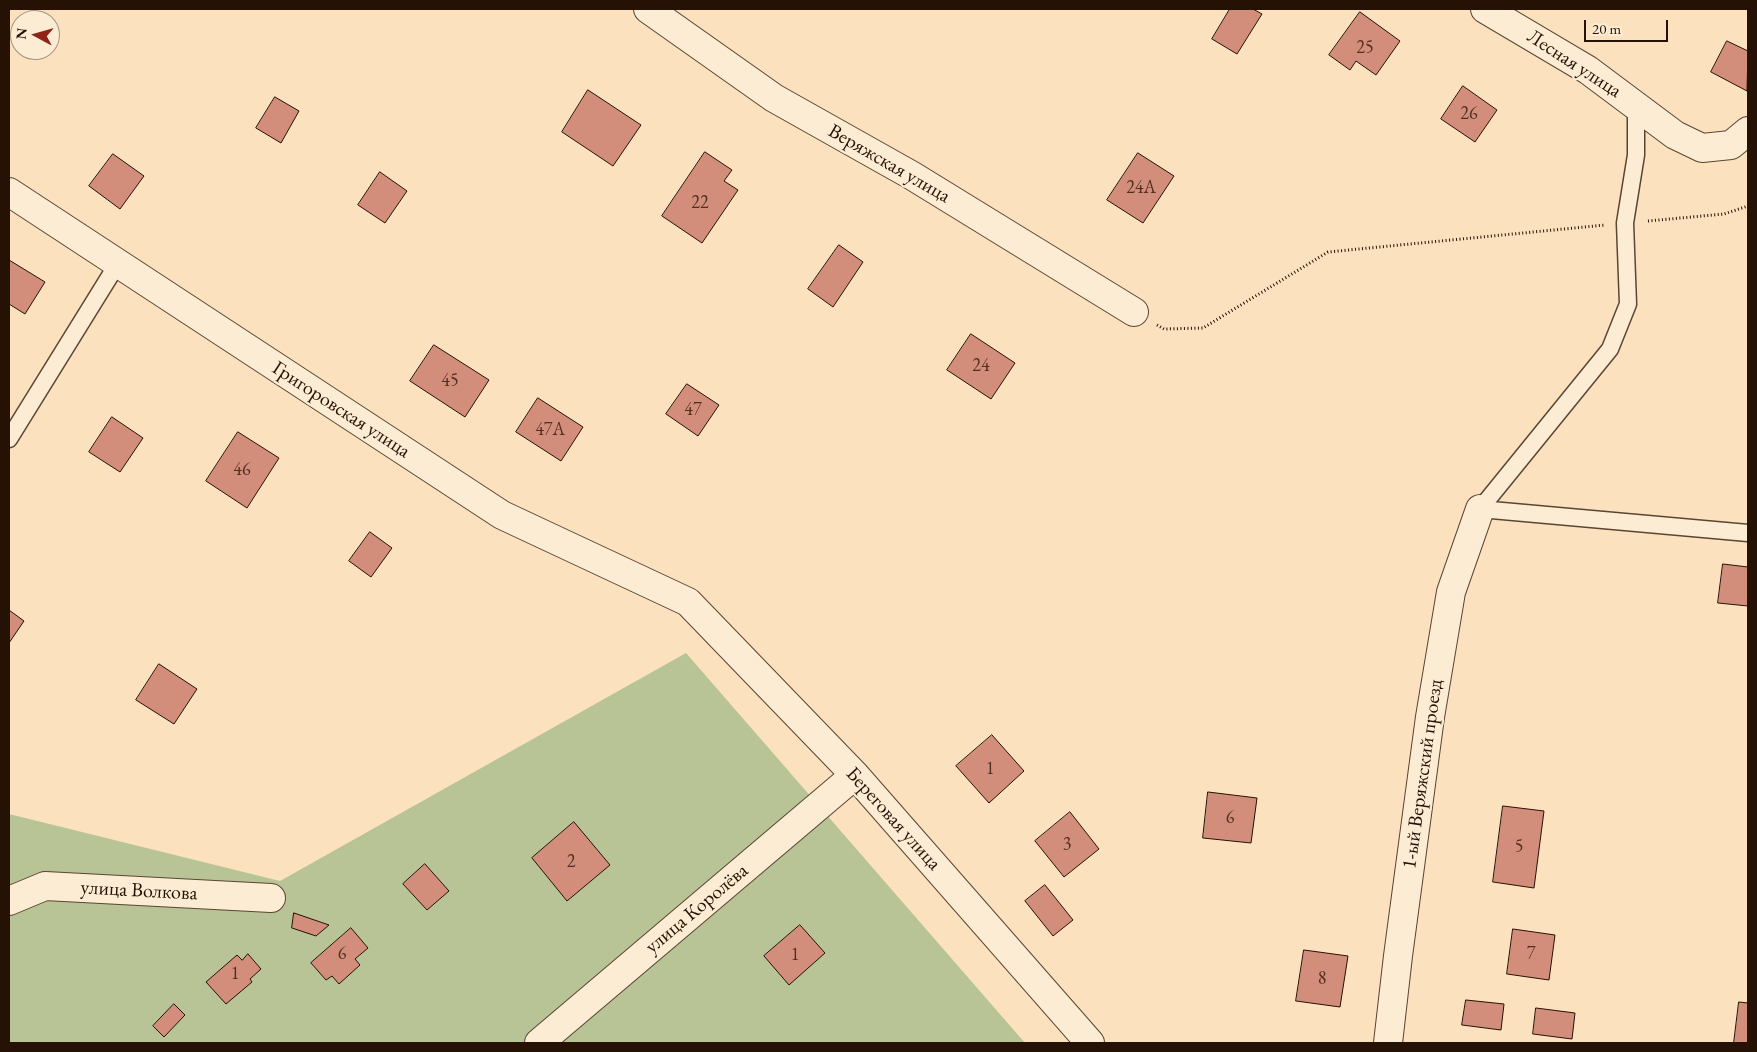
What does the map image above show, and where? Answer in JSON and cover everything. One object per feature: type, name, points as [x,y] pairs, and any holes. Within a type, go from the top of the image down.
[{"type":"street","name":"Веряжская улица","points":[[648,9],[774,98],[911,175],[1134,312]]},
{"type":"street","name":"Лесная улица","points":[[1485,9],[1588,70],[1675,135],[1702,148],[1730,145],[1748,132]]},
{"type":"street","name":"Григоровская улица","points":[[9,192],[502,515],[688,602]]},
{"type":"street","name":"1-ый Веряжский проезд","points":[[1388,1043],[1430,717],[1451,592],[1480,509]]},
{"type":"street","name":"Береговая улица","points":[[688,602],[855,775],[1090,1043]]},
{"type":"street","name":"улица Королёва","points":[[539,1043],[855,775]]},
{"type":"street","name":"улица Волкова","points":[[9,900],[45,886],[271,898]]},
{"type":"lane","points":[[1480,509],[1610,349],[1628,304],[1625,223],[1636,155],[1636,106]]},
{"type":"lane","points":[[9,439],[118,263]]},
{"type":"lane","points":[[1480,509],[1748,533]]},
{"type":"path","points":[[1134,312],[1164,329],[1203,328],[1328,252],[1724,214],[1748,206]]},
{"type":"green space","points":[[686,653],[1025,1043],[9,1043],[9,814],[280,881]]},
{"type":"building","points":[[1230,9],[1253,9],[1262,14],[1237,54],[1212,39]]},
{"type":"building","points":[[1360,12],[1400,41],[1376,75],[1356,61],[1350,70],[1329,55]]},
{"type":"building","points":[[1727,41],[1748,51],[1747,91],[1711,72]]},
{"type":"building","points":[[1463,86],[1497,110],[1475,142],[1441,119]]},
{"type":"building","points":[[588,90],[641,125],[613,166],[562,132]]},
{"type":"building","points":[[275,97],[299,111],[281,143],[256,128]]},
{"type":"building","points":[[705,152],[732,170],[724,181],[738,190],[702,243],[662,216]]},
{"type":"building","points":[[1138,153],[1174,176],[1143,223],[1107,200]]},
{"type":"building","points":[[113,154],[144,176],[120,209],[89,186]]},
{"type":"building","points":[[380,172],[407,191],[385,223],[358,205]]},
{"type":"building","points":[[839,245],[863,262],[833,307],[808,289]]},
{"type":"building","points":[[9,260],[45,282],[25,314],[9,304]]},
{"type":"building","points":[[971,334],[1015,363],[991,399],[947,370]]},
{"type":"building","points":[[434,345],[489,380],[465,417],[410,381]]},
{"type":"building","points":[[687,384],[719,405],[698,436],[666,414]]},
{"type":"building","points":[[538,398],[583,427],[561,461],[516,432]]},
{"type":"building","points":[[112,417],[143,438],[120,472],[89,452]]},
{"type":"building","points":[[238,432],[279,458],[247,508],[206,481]]},
{"type":"building","points":[[370,532],[392,548],[371,577],[349,561]]},
{"type":"building","points":[[1723,564],[1748,567],[1748,606],[1718,603]]},
{"type":"building","points":[[9,610],[24,621],[9,643]]},
{"type":"building","points":[[159,664],[197,689],[174,724],[136,700]]},
{"type":"building","points":[[992,735],[1024,771],[989,803],[956,766]]},
{"type":"building","points":[[1208,792],[1257,798],[1251,843],[1203,838]]},
{"type":"building","points":[[1503,806],[1544,811],[1534,888],[1493,882]]},
{"type":"building","points":[[1070,812],[1099,849],[1064,877],[1035,841]]},
{"type":"building","points":[[574,822],[610,865],[567,901],[532,858]]},
{"type":"building","points":[[425,864],[449,891],[427,910],[403,884]]},
{"type":"building","points":[[1045,885],[1073,920],[1053,936],[1025,901]]},
{"type":"building","points":[[294,913],[329,925],[316,936],[292,928]]},
{"type":"building","points":[[800,925],[825,953],[789,985],[764,956]]},
{"type":"building","points":[[351,928],[368,948],[355,959],[360,965],[339,984],[332,976],[326,980],[311,963]]},
{"type":"building","points":[[1513,929],[1555,935],[1549,980],[1507,974]]},
{"type":"building","points":[[1304,950],[1348,956],[1340,1007],[1296,1001]]},
{"type":"building","points":[[248,954],[261,969],[250,979],[252,982],[226,1004],[206,982],[237,955],[242,960]]},
{"type":"building","points":[[1466,1000],[1504,1004],[1501,1030],[1462,1025]]},
{"type":"building","points":[[1739,1002],[1748,1003],[1748,1043],[1734,1043]]},
{"type":"building","points":[[174,1004],[185,1015],[164,1037],[153,1026]]},
{"type":"building","points":[[1536,1008],[1575,1013],[1572,1039],[1533,1034]]}]
